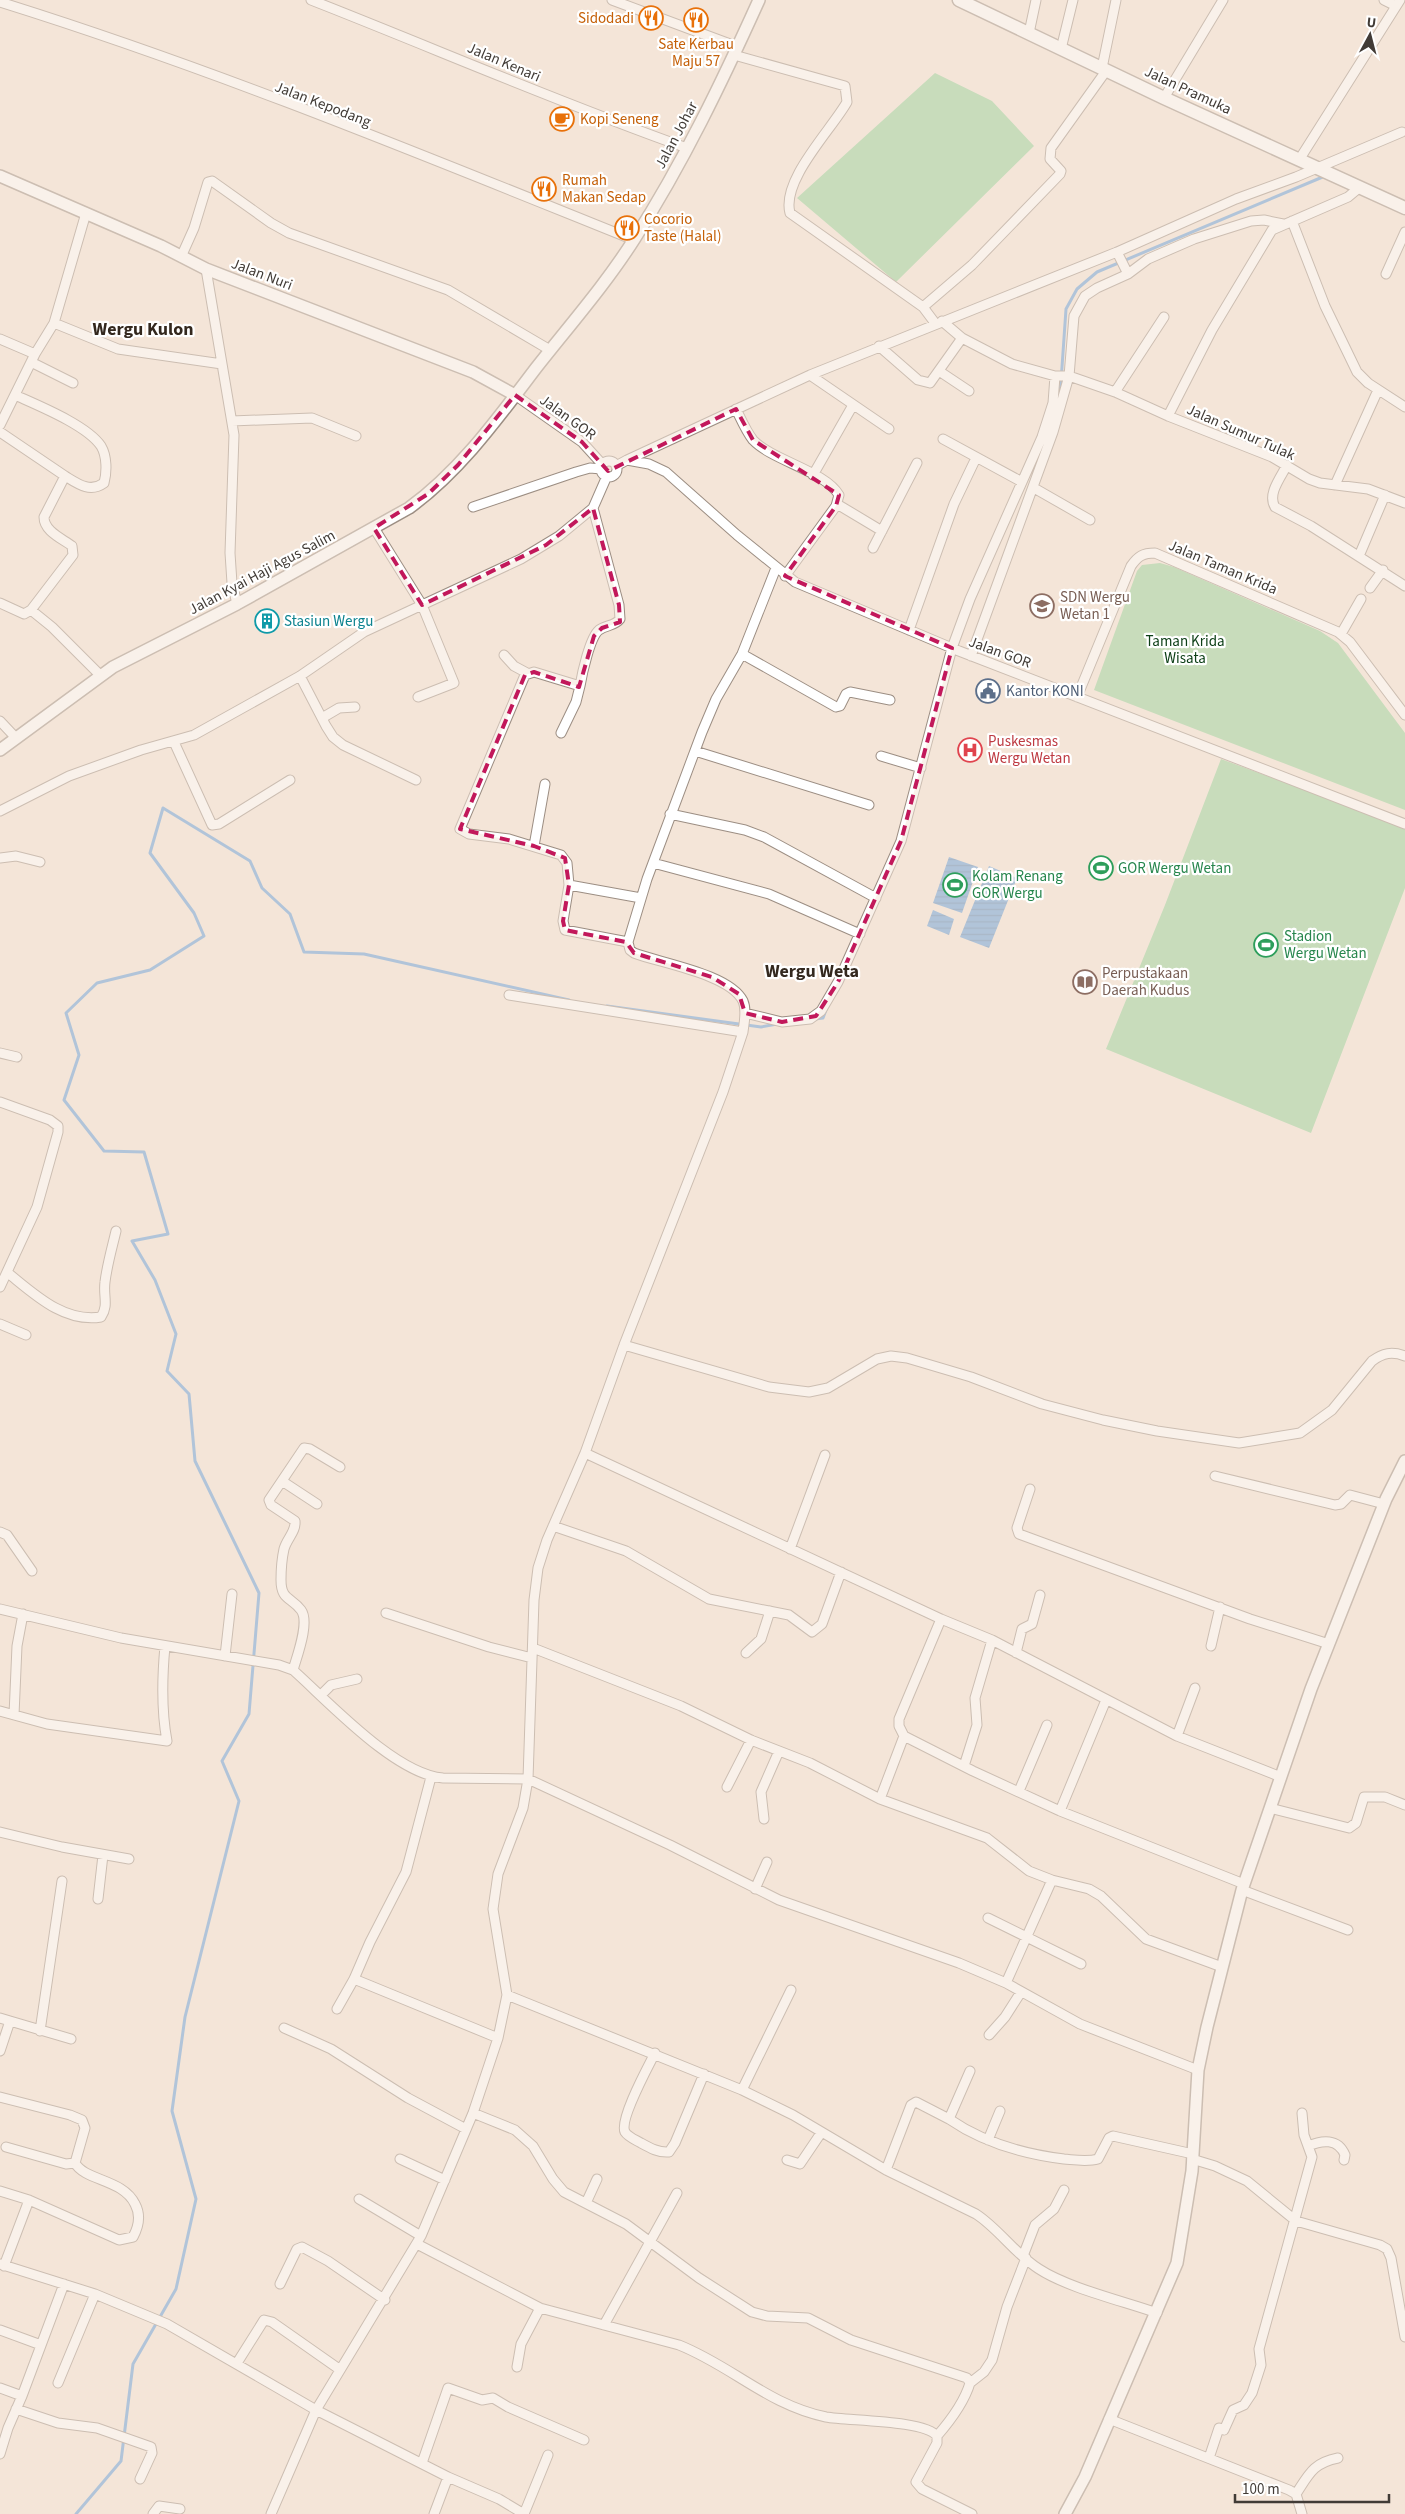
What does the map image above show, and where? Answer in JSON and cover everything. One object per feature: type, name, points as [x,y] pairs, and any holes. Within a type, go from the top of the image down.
[{"type":"main road","name":"Jalan Pramuka","points":[[959,0],[1164,98],[1405,208]]},
{"type":"street","name":"Jalan Kenari","points":[[311,0],[459,58],[597,116],[687,148]]},
{"type":"street","points":[[612,0],[627,2],[736,51]]},
{"type":"street","name":"Jalan Johar","points":[[515,395],[634,240],[687,148],[736,51],[759,0]]},
{"type":"street","points":[[1029,33],[1036,0]]},
{"type":"street","points":[[1061,49],[1073,0]]},
{"type":"street","points":[[922,307],[972,265],[1060,174],[1061,171],[1050,159],[1051,148],[1104,69],[1116,0]]},
{"type":"street","points":[[1164,98],[1223,0]]},
{"type":"street","points":[[1299,160],[1398,3],[1384,0]]},
{"type":"street","name":"Jalan Kepodang","points":[[0,2],[99,33],[230,82],[634,240]]},
{"type":"street","name":"Jalan Sumur Tulak","points":[[736,51],[845,86],[847,102],[805,161],[789,198],[790,213],[922,307],[962,338],[1012,364],[1062,376],[1115,392],[1287,465],[1309,479],[1335,485],[1368,489],[1405,503]]},
{"type":"street","points":[[561,733],[576,702],[594,636],[602,628],[616,624],[620,619],[619,605],[593,508],[603,470],[609,461],[616,466],[810,375],[939,322],[1118,254],[1236,199],[1277,185],[1402,132]]},
{"type":"street","name":"Jalan Nuri","points":[[0,176],[206,269],[474,372],[515,395]]},
{"type":"street","points":[[181,257],[194,228],[206,184],[212,181],[271,223],[289,233],[448,290],[550,350]]},
{"type":"street","points":[[1168,416],[1212,330],[1269,234],[1290,222],[1348,197],[1360,187]]},
{"type":"street","points":[[0,425],[33,358],[54,323],[86,214]]},
{"type":"street","points":[[971,656],[1013,539],[1034,488],[1062,376],[1074,316],[1085,296],[1096,288],[1127,273],[1148,258],[1237,225],[1264,220],[1290,222]]},
{"type":"street","points":[[1290,222],[1347,354],[1358,372],[1378,390],[1405,407]]},
{"type":"street","points":[[1386,274],[1405,232]]},
{"type":"street","points":[[1118,254],[1127,273]]},
{"type":"street","points":[[206,269],[232,421],[235,450],[230,553],[232,583],[237,604]]},
{"type":"street","points":[[1115,392],[1164,317]]},
{"type":"street","points":[[54,323],[118,349],[222,364]]},
{"type":"street","points":[[879,346],[922,382],[930,383],[962,338]]},
{"type":"street","points":[[0,339],[73,383]]},
{"type":"street","points":[[939,371],[969,391]]},
{"type":"street","points":[[810,375],[888,429]]},
{"type":"street","points":[[745,1015],[782,1022],[802,1020],[816,1016],[838,982],[901,842],[970,599],[1048,420],[1062,376]]},
{"type":"street","points":[[1335,485],[1378,390]]},
{"type":"street","points":[[0,432],[66,476],[86,487],[98,487],[104,483],[106,461],[100,445],[88,434],[60,416],[15,395]]},
{"type":"street","name":"Jalan GOR","points":[[515,395],[582,442],[603,470]]},
{"type":"street","name":"Jalan Kyai Haji Agus Salim","points":[[0,750],[113,667],[237,604],[374,528],[428,494],[458,465],[515,395]]},
{"type":"street","points":[[813,475],[837,437],[853,405]]},
{"type":"street","points":[[736,409],[753,440],[813,475],[836,490],[839,495],[837,504],[785,576]]},
{"type":"street","points":[[232,421],[312,418],[356,436]]},
{"type":"street","points":[[943,439],[1022,482]]},
{"type":"street","points":[[909,630],[954,504],[976,458]]},
{"type":"street","name":"Jalan GOR","points":[[627,460],[648,464],[666,472],[785,576],[955,650],[1405,824]]},
{"type":"street","points":[[873,548],[917,463]]},
{"type":"street","points":[[1287,465],[1273,496],[1272,502],[1275,507],[1383,570],[1405,586]]},
{"type":"street","points":[[473,507],[590,468],[603,470]]},
{"type":"street","points":[[0,603],[24,614],[31,610],[73,554],[72,546],[47,528],[44,523],[44,517],[66,476]]},
{"type":"street","points":[[1034,488],[1090,520]]},
{"type":"street","points":[[1359,556],[1385,495]]},
{"type":"street","points":[[837,504],[882,531]]},
{"type":"street","points":[[0,811],[69,776],[141,750],[194,735],[300,676],[364,632],[546,545],[593,508]]},
{"type":"street","points":[[374,528],[422,605],[454,683],[418,697]]},
{"type":"street","name":"Jalan Taman Krida","points":[[1077,696],[1131,566],[1136,558],[1145,553],[1164,557],[1322,623],[1341,634],[1405,715]]},
{"type":"street","points":[[271,2514],[316,2410],[339,2369],[385,2300],[419,2240],[473,2113],[498,2038],[507,1995],[493,1909],[498,1874],[523,1808],[528,1779],[534,1600],[538,1568],[723,1092],[743,1030],[745,1015],[743,1000],[728,986],[694,970],[634,953],[630,950],[628,942],[640,898],[670,814],[716,698],[742,654],[776,568]]},
{"type":"street","points":[[1370,588],[1383,570]]},
{"type":"street","points":[[1341,634],[1361,599]]},
{"type":"street","points":[[31,610],[52,627],[101,676]]},
{"type":"street","points":[[742,654],[836,706],[840,706],[846,694],[850,692],[890,700]]},
{"type":"street","points":[[504,655],[514,666],[527,673],[534,672],[580,686]]},
{"type":"street","points":[[527,673],[485,765],[460,829],[469,834],[509,839],[565,858],[569,885],[563,921],[566,930],[628,942]]},
{"type":"street","points":[[300,676],[333,736],[343,745],[416,780]]},
{"type":"street","points":[[322,718],[340,708],[355,708]]},
{"type":"street","points":[[0,721],[16,738]]},
{"type":"street","points":[[174,742],[212,825],[226,820],[290,780]]},
{"type":"street","points":[[695,751],[869,805]]},
{"type":"street","points":[[881,756],[921,768]]},
{"type":"street","points":[[534,846],[545,784]]},
{"type":"street","points":[[670,814],[745,830],[764,837],[876,898]]},
{"type":"street","points":[[0,858],[16,856],[40,862]]},
{"type":"street","points":[[653,863],[769,894],[860,934]]},
{"type":"street","points":[[569,885],[640,898]]},
{"type":"street","points":[[508,995],[743,1030]]},
{"type":"street","points":[[0,1053],[17,1057]]},
{"type":"street","points":[[0,1102],[50,1120],[58,1126],[37,1207],[0,1287]]},
{"type":"street","points":[[8,1273],[51,1306],[81,1316],[101,1317],[105,1311],[107,1300],[105,1285],[116,1232]]},
{"type":"street","points":[[0,1324],[26,1335]]},
{"type":"street","points":[[624,1345],[769,1387],[809,1392],[828,1388],[877,1360],[891,1356],[899,1357],[971,1377],[1042,1404],[1103,1420],[1157,1431],[1239,1443],[1300,1433],[1332,1410],[1372,1361],[1380,1355],[1388,1353],[1405,1356]]},
{"type":"street","points":[[293,1670],[304,1626],[304,1617],[302,1610],[285,1598],[281,1581],[284,1549],[292,1534],[295,1521],[270,1502],[304,1448],[310,1449],[340,1467]]},
{"type":"street","points":[[584,1453],[941,1619],[992,1640],[1177,1736],[1281,1777]]},
{"type":"street","points":[[790,1549],[825,1454]]},
{"type":"street","points":[[1065,2514],[1085,2477],[1170,2284],[1180,2249],[1192,2156],[1198,2070],[1243,1887],[1329,1644],[1384,1504],[1400,1481],[1405,1461]]},
{"type":"street","points":[[1215,1476],[1335,1505],[1341,1504],[1350,1495],[1384,1504]]},
{"type":"street","points":[[282,1482],[317,1504]]},
{"type":"street","points":[[1030,1489],[1017,1528],[1019,1534],[1250,1619],[1329,1644]]},
{"type":"street","points":[[553,1526],[614,1545],[709,1599],[789,1615],[812,1632],[817,1630],[822,1624],[841,1572]]},
{"type":"street","points":[[0,1532],[7,1536],[32,1571]]},
{"type":"street","points":[[225,1656],[232,1594]]},
{"type":"street","points":[[1016,1653],[1022,1629],[1032,1624],[1040,1595]]},
{"type":"street","points":[[1211,1646],[1220,1607]]},
{"type":"street","points":[[0,1609],[121,1638],[264,1662],[293,1670],[321,1694],[364,1737],[431,1777],[528,1779],[670,1845],[778,1900],[959,1963],[1006,1984],[1080,2024],[1198,2070]]},
{"type":"street","points":[[746,1654],[761,1639],[770,1611]]},
{"type":"street","points":[[386,1613],[489,1647],[532,1658]]},
{"type":"street","points":[[14,1715],[16,1656],[23,1614]]},
{"type":"street","points":[[941,1619],[899,1719],[899,1726],[904,1736],[1060,1811],[1348,1930]]},
{"type":"street","points":[[964,1766],[976,1729],[975,1698],[992,1640]]},
{"type":"street","points":[[0,1711],[47,1724],[167,1741],[163,1721],[162,1681],[165,1646]]},
{"type":"street","points":[[533,1648],[682,1706],[751,1740],[810,1764],[880,1799],[987,1838],[1030,1872],[1052,1880],[1089,1889],[1102,1896],[1138,1933],[1156,1944],[1222,1967]]},
{"type":"street","points":[[321,1694],[331,1685],[357,1679]]},
{"type":"street","points":[[1177,1736],[1195,1688]]},
{"type":"street","points":[[1060,1811],[1106,1700]]},
{"type":"street","points":[[1019,1791],[1047,1725]]},
{"type":"street","points":[[880,1799],[904,1736]]},
{"type":"street","points":[[727,1787],[751,1740]]},
{"type":"street","points":[[764,1818],[761,1792],[779,1752]]},
{"type":"street","points":[[337,2009],[354,1979],[370,1942],[406,1872],[431,1777]]},
{"type":"street","points":[[1270,1808],[1349,1828],[1356,1823],[1362,1798],[1371,1796],[1385,1797],[1405,1804]]},
{"type":"street","points":[[0,1832],[62,1847],[129,1859]]},
{"type":"street","points":[[98,1899],[104,1855]]},
{"type":"street","points":[[755,1889],[767,1862]]},
{"type":"street","points":[[1006,1984],[1029,1936],[1052,1880]]},
{"type":"street","points":[[40,2031],[62,1881]]},
{"type":"street","points":[[988,1918],[1029,1936],[1080,1964]]},
{"type":"street","points":[[354,1979],[498,2038]]},
{"type":"street","points":[[742,2090],[791,1990]]},
{"type":"street","points":[[989,2035],[1005,2017],[1021,1992]]},
{"type":"street","points":[[507,1995],[742,2090],[793,2115],[886,2170],[976,2214],[989,2222],[1024,2257],[1039,2269],[1060,2279],[1157,2313]]},
{"type":"street","points":[[0,2018],[71,2039]]},
{"type":"street","points":[[0,2050],[10,2021]]},
{"type":"street","points":[[284,2028],[331,2049],[408,2098],[466,2130]]},
{"type":"street","points":[[654,2053],[628,2110],[624,2131],[630,2137],[662,2153],[669,2152],[676,2143],[704,2074]]},
{"type":"street","points":[[949,2119],[970,2071]]},
{"type":"street","points":[[0,2097],[70,2115],[82,2120],[85,2128],[75,2163]]},
{"type":"street","points":[[886,2170],[911,2105],[916,2102],[988,2140],[1024,2152],[1089,2162],[1098,2159],[1109,2138],[1113,2136],[1192,2156],[1248,2181],[1296,2221],[1380,2245],[1387,2250],[1391,2258],[1405,2337]]},
{"type":"street","points":[[988,2140],[1000,2111]]},
{"type":"street","points":[[473,2113],[515,2130],[533,2146],[553,2179],[564,2192],[649,2240],[700,2278],[752,2312],[767,2316],[808,2318],[851,2340],[934,2368],[961,2375],[967,2378],[970,2383]]},
{"type":"street","points":[[1209,2458],[1219,2428],[1224,2430],[1233,2410],[1244,2405],[1252,2393],[1261,2365],[1259,2349],[1296,2221],[1312,2156],[1304,2135],[1302,2113]]},
{"type":"street","points":[[787,2160],[800,2164],[821,2133]]},
{"type":"street","points":[[1308,2146],[1320,2141],[1332,2142],[1344,2151],[1346,2155],[1344,2160]]},
{"type":"street","points":[[0,2191],[29,2200],[119,2240],[133,2237],[139,2218],[138,2210],[131,2195],[85,2172],[75,2163],[66,2164],[6,2147]]},
{"type":"street","points":[[400,2159],[445,2180]]},
{"type":"street","points":[[586,2204],[597,2178]]},
{"type":"street","points":[[972,2514],[922,2489],[916,2482],[937,2443],[937,2436],[958,2408],[970,2383],[984,2372],[992,2360],[1034,2225],[1054,2209],[1064,2190]]},
{"type":"street","points":[[604,2325],[649,2240],[677,2193]]},
{"type":"street","points":[[359,2199],[419,2240],[540,2308],[679,2345],[701,2354],[764,2394],[790,2407],[827,2417],[881,2422],[931,2430],[937,2436]]},
{"type":"street","points":[[29,2200],[2,2265],[96,2294],[150,2316],[237,2363],[316,2410],[448,2477],[499,2499],[524,2514],[548,2455]]},
{"type":"street","points":[[280,2284],[297,2249],[302,2247],[328,2260],[385,2300]]},
{"type":"street","points":[[0,2454],[4,2427],[22,2396],[64,2284]]},
{"type":"street","points":[[58,2383],[96,2294]]},
{"type":"street","points":[[517,2367],[521,2344],[540,2308]]},
{"type":"street","points":[[237,2363],[264,2320],[272,2322],[339,2369]]},
{"type":"street","points":[[0,2330],[41,2346]]},
{"type":"street","points":[[422,2463],[446,2390],[452,2387],[476,2398],[498,2400],[508,2407],[584,2440]]},
{"type":"street","points":[[0,2388],[22,2396]]},
{"type":"street","points":[[16,2409],[58,2423],[97,2428],[152,2447],[152,2453],[140,2480]]},
{"type":"street","points":[[1109,2419],[1296,2494]]},
{"type":"street","points":[[1300,2512],[1296,2494],[1313,2468],[1319,2463],[1338,2458]]},
{"type":"street","points":[[434,2514],[448,2477]]},
{"type":"street","points":[[153,2514],[159,2506],[180,2510]]},
{"type":"highlighted area","points":[[515,395],[582,442],[608,471],[736,409],[753,440],[839,495],[836,506],[785,576],[952,648],[901,841],[838,982],[816,1016],[782,1022],[745,1013],[739,994],[712,977],[634,953],[626,942],[565,930],[563,921],[569,885],[565,858],[534,846],[460,829],[525,675],[534,672],[579,687],[594,636],[602,628],[620,622],[619,605],[593,508],[546,545],[422,605],[374,528],[428,494],[458,465]]},
{"type":"green space","points":[[935,73],[992,101],[1034,146],[896,282],[797,198]]},
{"type":"green space","name":"Taman Krida Wisata","points":[[1160,563],[1174,567],[1320,631],[1338,643],[1405,733],[1405,810],[1094,690],[1137,571],[1142,565]]},
{"type":"green space","name":"Stadion Wergu Wetan","points":[[1221,759],[1405,827],[1405,888],[1311,1133],[1106,1049],[1165,905]]},
{"type":"water","name":"Kolam Renang GOR Wergu","points":[[949,857],[978,867],[962,913],[933,903]]},
{"type":"water","points":[[989,866],[1017,878],[989,948],[960,937]]},
{"type":"water","points":[[933,910],[954,919],[949,935],[927,926]]},
{"type":"waterway","points":[[1060,396],[1066,309],[1077,289],[1097,272],[1325,176]]},
{"type":"waterway","points":[[76,2514],[121,2461],[133,2364],[176,2289],[196,2199],[172,2111],[185,2017],[239,1801],[222,1761],[249,1714],[259,1593],[195,1461],[189,1394],[167,1371],[176,1334],[155,1280],[132,1241],[168,1234],[144,1152],[104,1151],[64,1100],[79,1055],[66,1013],[97,983],[150,970],[204,936],[194,913],[150,853],[163,808],[250,861],[262,888],[290,914],[304,952],[364,954],[569,1000]]},
{"type":"waterway","points":[[607,1006],[761,1027],[777,1024]]},
{"type":"waterway","points":[[815,1019],[823,1018],[826,1010]]},
{"type":"place","name":"Sidodadi","points":[[651,18]]},
{"type":"place","name":"Sate Kerbau Maju 57","points":[[696,20]]},
{"type":"place","name":"Kopi Seneng","points":[[562,119]]},
{"type":"place","name":"Rumah Makan Sedap","points":[[544,189]]},
{"type":"place","name":"Cocorio Taste (Halal)","points":[[627,228]]},
{"type":"place","name":"SDN Wergu Wetan 1","points":[[1042,606]]},
{"type":"place","name":"Stasiun Wergu","points":[[267,621]]},
{"type":"place","name":"Kantor KONI","points":[[988,691]]},
{"type":"place","name":"Puskesmas Wergu Wetan","points":[[970,750]]},
{"type":"place","name":"GOR Wergu Wetan","points":[[1101,868]]},
{"type":"place","name":"Kolam Renang GOR Wergu","points":[[955,885]]},
{"type":"place","name":"Stadion Wergu Wetan","points":[[1266,945]]},
{"type":"place","name":"Perpustakaan Daerah Kudus","points":[[1085,982]]},
{"type":"district","name":"Wergu Kulon","points":[[143,329]]},
{"type":"district","name":"Wergu Weta","points":[[812,971]]}]
